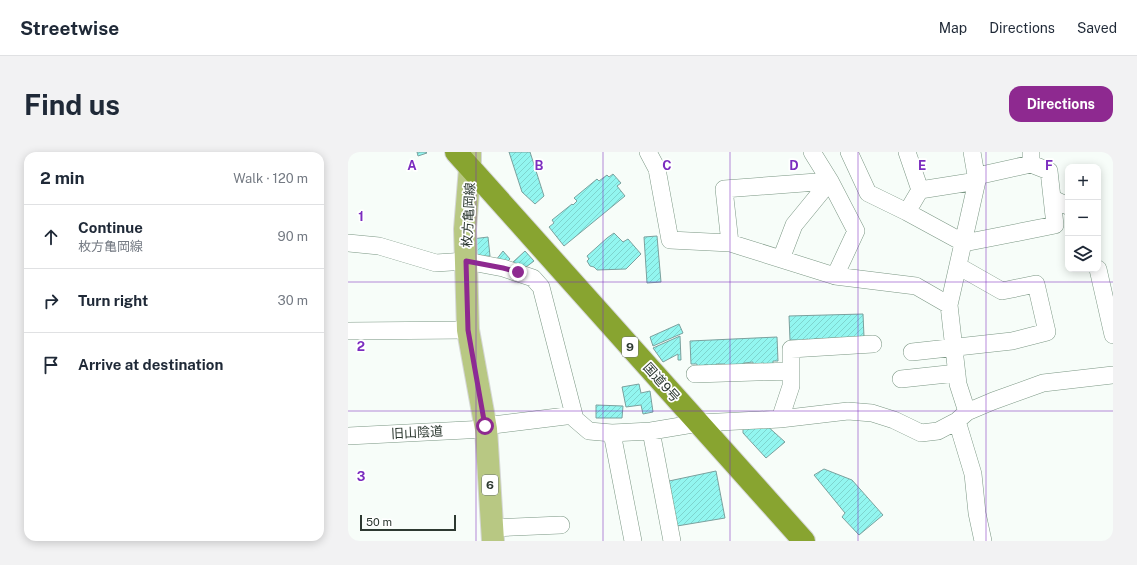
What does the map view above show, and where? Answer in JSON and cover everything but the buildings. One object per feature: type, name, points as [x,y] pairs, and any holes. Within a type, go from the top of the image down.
[{"type":"highway","name":"国道9号","points":[[456,152],[470,160],[804,541]]},
{"type":"main road","name":"枚方亀岡線","points":[[470,160],[465,229],[468,330],[486,428],[493,535]]},
{"type":"street","points":[[648,152],[656,169],[670,240],[730,243],[835,276],[916,286],[949,305]]},
{"type":"street","points":[[812,152],[830,181],[856,231],[835,276]]},
{"type":"street","points":[[849,152],[868,193],[908,212],[964,243],[1055,225],[1060,203],[1049,171],[1031,158],[977,178],[920,190]]},
{"type":"street","points":[[907,152],[920,190],[908,212]]},
{"type":"street","points":[[972,152],[977,178],[964,243],[949,305],[962,417],[974,474],[977,513],[983,541]]},
{"type":"street","points":[[730,243],[724,189],[830,181]]},
{"type":"street","points":[[782,259],[794,225],[830,181]]},
{"type":"street","points":[[348,243],[379,246],[436,263],[466,261],[503,268],[533,278],[542,287],[575,419],[589,431],[612,433],[651,431],[699,423],[780,419],[848,411],[872,412],[894,420],[921,433],[938,431],[993,401],[1043,383],[1113,375]]},
{"type":"street","points":[[912,352],[1012,341],[1047,332],[1036,284],[1002,291],[958,266]]},
{"type":"street","points":[[1099,272],[1113,335]]},
{"type":"street","points":[[348,330],[468,330]]},
{"type":"street","points":[[780,419],[791,386],[791,349],[872,344]]},
{"type":"street","points":[[695,374],[791,371]]},
{"type":"street","points":[[901,379],[957,373]]},
{"type":"street","name":"旧山陰道","points":[[348,436],[486,428],[574,415]]},
{"type":"street","points":[[651,431],[672,541]]},
{"type":"street","points":[[612,433],[632,541]]},
{"type":"street","points":[[493,535],[561,525]]},
{"type":"route","points":[[485,426],[468,330],[466,261],[518,272]]}]
